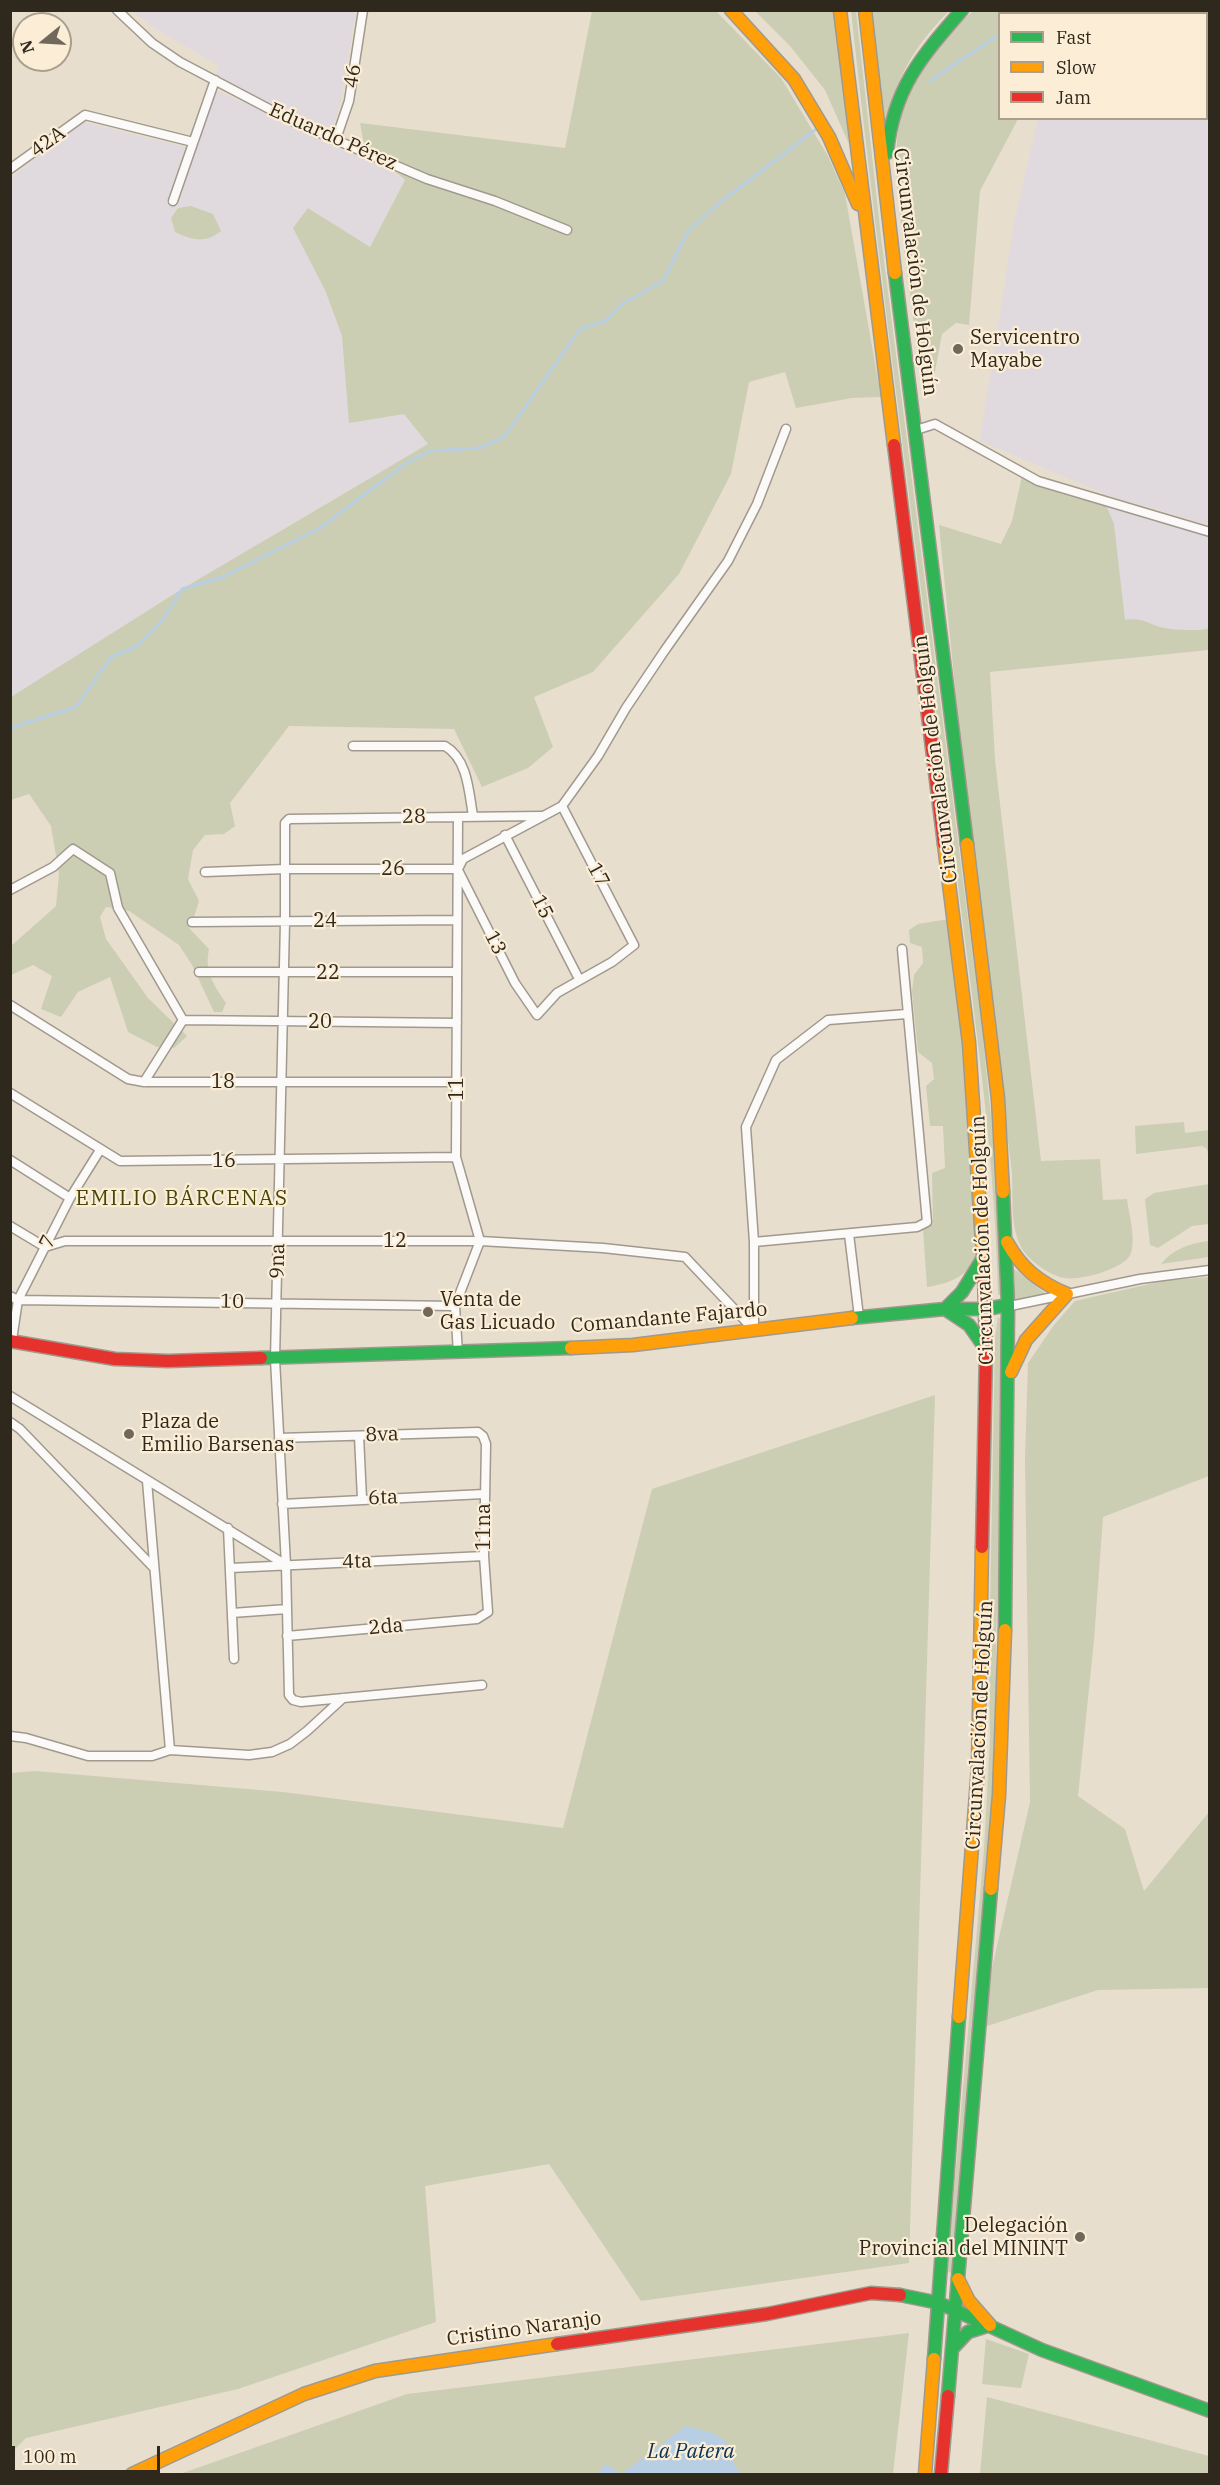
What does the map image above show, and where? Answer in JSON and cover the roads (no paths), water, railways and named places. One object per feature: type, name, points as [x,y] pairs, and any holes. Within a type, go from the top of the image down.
[{"type":"main road","points":[[731,10],[794,79],[829,137],[865,219]]},
{"type":"main road","name":"Circunvalación de Holguín","points":[[840,10],[969,1043],[986,1309],[978,1767],[925,2475]]},
{"type":"main road","name":"Circunvalación de Holguín","points":[[865,10],[886,210],[916,430],[998,1099],[1008,1305],[1004,1677],[999,1795],[941,2475]]},
{"type":"main road","points":[[886,210],[886,149],[891,114],[904,84],[922,56],[962,10]]},
{"type":"main road","points":[[1005,1239],[1015,1258],[1029,1273],[1043,1285],[1067,1294],[1031,1335],[1014,1360],[1008,1384]]},
{"type":"main road","points":[[984,1255],[968,1286],[945,1309],[963,1318],[975,1330],[986,1351]]},
{"type":"main road","name":"Comandante Fajardo","points":[[11,1341],[115,1359],[168,1361],[458,1353],[633,1345],[859,1317],[945,1309],[986,1309],[1008,1305]]},
{"type":"main road","points":[[957,2276],[969,2301],[990,2325]]},
{"type":"main road","name":"Cristino Naranjo","points":[[132,2475],[304,2394],[375,2371],[767,2314],[871,2293],[896,2294],[939,2303],[1042,2350],[1209,2411]]},
{"type":"main road","points":[[952,2349],[965,2333],[973,2328],[990,2325]]},
{"type":"street","name":"Eduardo Pérez","points":[[117,10],[152,43],[180,62],[294,122],[427,179],[495,201],[567,230]]},
{"type":"street","name":"46","points":[[336,139],[349,101],[363,10]]},
{"type":"street","points":[[173,201],[215,80]]},
{"type":"street","name":"42A","points":[[10,169],[85,115],[193,142]]},
{"type":"street","points":[[916,430],[935,424],[1038,481],[1209,532]]},
{"type":"street","points":[[458,869],[463,859],[562,806],[598,756],[626,708],[665,650],[728,561],[757,504],[786,429]]},
{"type":"street","points":[[353,746],[445,746],[453,750],[467,779],[473,816]]},
{"type":"street","name":"17","points":[[562,806],[634,945],[612,962],[579,979]]},
{"type":"street","name":"28","points":[[287,820],[542,816]]},
{"type":"street","name":"11","points":[[458,817],[456,1157],[480,1241]]},
{"type":"street","name":"9na","points":[[287,820],[274,1359],[286,1565],[289,1695],[293,1700],[301,1702],[343,1698]]},
{"type":"street","name":"15","points":[[505,835],[579,979]]},
{"type":"street","points":[[10,890],[53,867],[73,849],[110,873],[118,908],[183,1020],[144,1082]]},
{"type":"street","name":"26","points":[[205,872],[285,869],[458,869]]},
{"type":"street","name":"13","points":[[458,869],[515,983],[537,1015],[557,993],[579,979]]},
{"type":"street","name":"24","points":[[192,922],[458,920]]},
{"type":"street","points":[[754,1242],[917,1227],[927,1222],[902,949]]},
{"type":"street","name":"22","points":[[200,972],[457,972]]},
{"type":"street","name":"18","points":[[10,1005],[128,1079],[144,1082],[457,1082]]},
{"type":"street","points":[[754,1330],[754,1242],[746,1127],[776,1060],[828,1020],[907,1014]]},
{"type":"street","name":"20","points":[[183,1020],[457,1023]]},
{"type":"street","name":"16","points":[[10,1093],[120,1161],[456,1157]]},
{"type":"street","name":"7","points":[[11,1341],[14,1298],[45,1247],[70,1198],[100,1150]]},
{"type":"street","points":[[10,1160],[70,1198]]},
{"type":"street","points":[[10,1226],[45,1247]]},
{"type":"street","points":[[849,1234],[859,1317]]},
{"type":"street","name":"12","points":[[45,1247],[65,1241],[480,1241],[603,1248],[685,1257],[754,1330]]},
{"type":"street","points":[[458,1353],[455,1305],[480,1241]]},
{"type":"street","points":[[1008,1305],[1140,1279],[1209,1270]]},
{"type":"street","name":"10","points":[[14,1298],[455,1305]]},
{"type":"street","points":[[10,1396],[286,1565]]},
{"type":"street","points":[[10,1422],[20,1429],[93,1503],[154,1568]]},
{"type":"street","name":"8va","points":[[279,1438],[478,1432],[483,1436]]},
{"type":"street","points":[[359,1436],[362,1499]]},
{"type":"street","name":"11na","points":[[483,1436],[486,1444],[484,1556],[488,1612],[483,1616]]},
{"type":"street","points":[[147,1481],[170,1750]]},
{"type":"street","name":"6ta","points":[[282,1504],[484,1494]]},
{"type":"street","points":[[228,1528],[234,1659]]},
{"type":"street","name":"4ta","points":[[231,1568],[484,1556]]},
{"type":"street","points":[[232,1613],[287,1609]]},
{"type":"street","name":"2da","points":[[287,1636],[477,1619],[483,1616]]},
{"type":"street","points":[[10,1736],[26,1737],[88,1756],[152,1756],[170,1750],[223,1755],[272,1752],[290,1744],[343,1698],[482,1685]]},
{"type":"water","name":"La Patera","points":[[686,2426],[711,2432],[722,2438],[730,2448],[735,2465],[742,2474],[621,2474]]},
{"type":"water","points":[[606,2464],[621,2474],[597,2474]]},
{"type":"waterway","points":[[930,81],[998,35]]},
{"type":"waterway","points":[[10,728],[76,707],[111,657],[136,647],[162,621],[182,589],[223,577],[320,528],[405,464],[430,451],[479,448],[504,437],[580,329],[605,321],[622,304],[663,281],[688,231],[719,203],[815,130]]},
{"type":"place","name":"Servicentro Mayabe","points":[[958,349]]},
{"type":"place","name":"Venta de Gas Licuado","points":[[428,1312]]},
{"type":"place","name":"Plaza de Emilio Barsenas","points":[[129,1434]]},
{"type":"place","name":"Delegación Provincial del MININT","points":[[1080,2237]]},
{"type":"district","name":"EMILIO BÁRCENAS","points":[[182,1199]]}]
